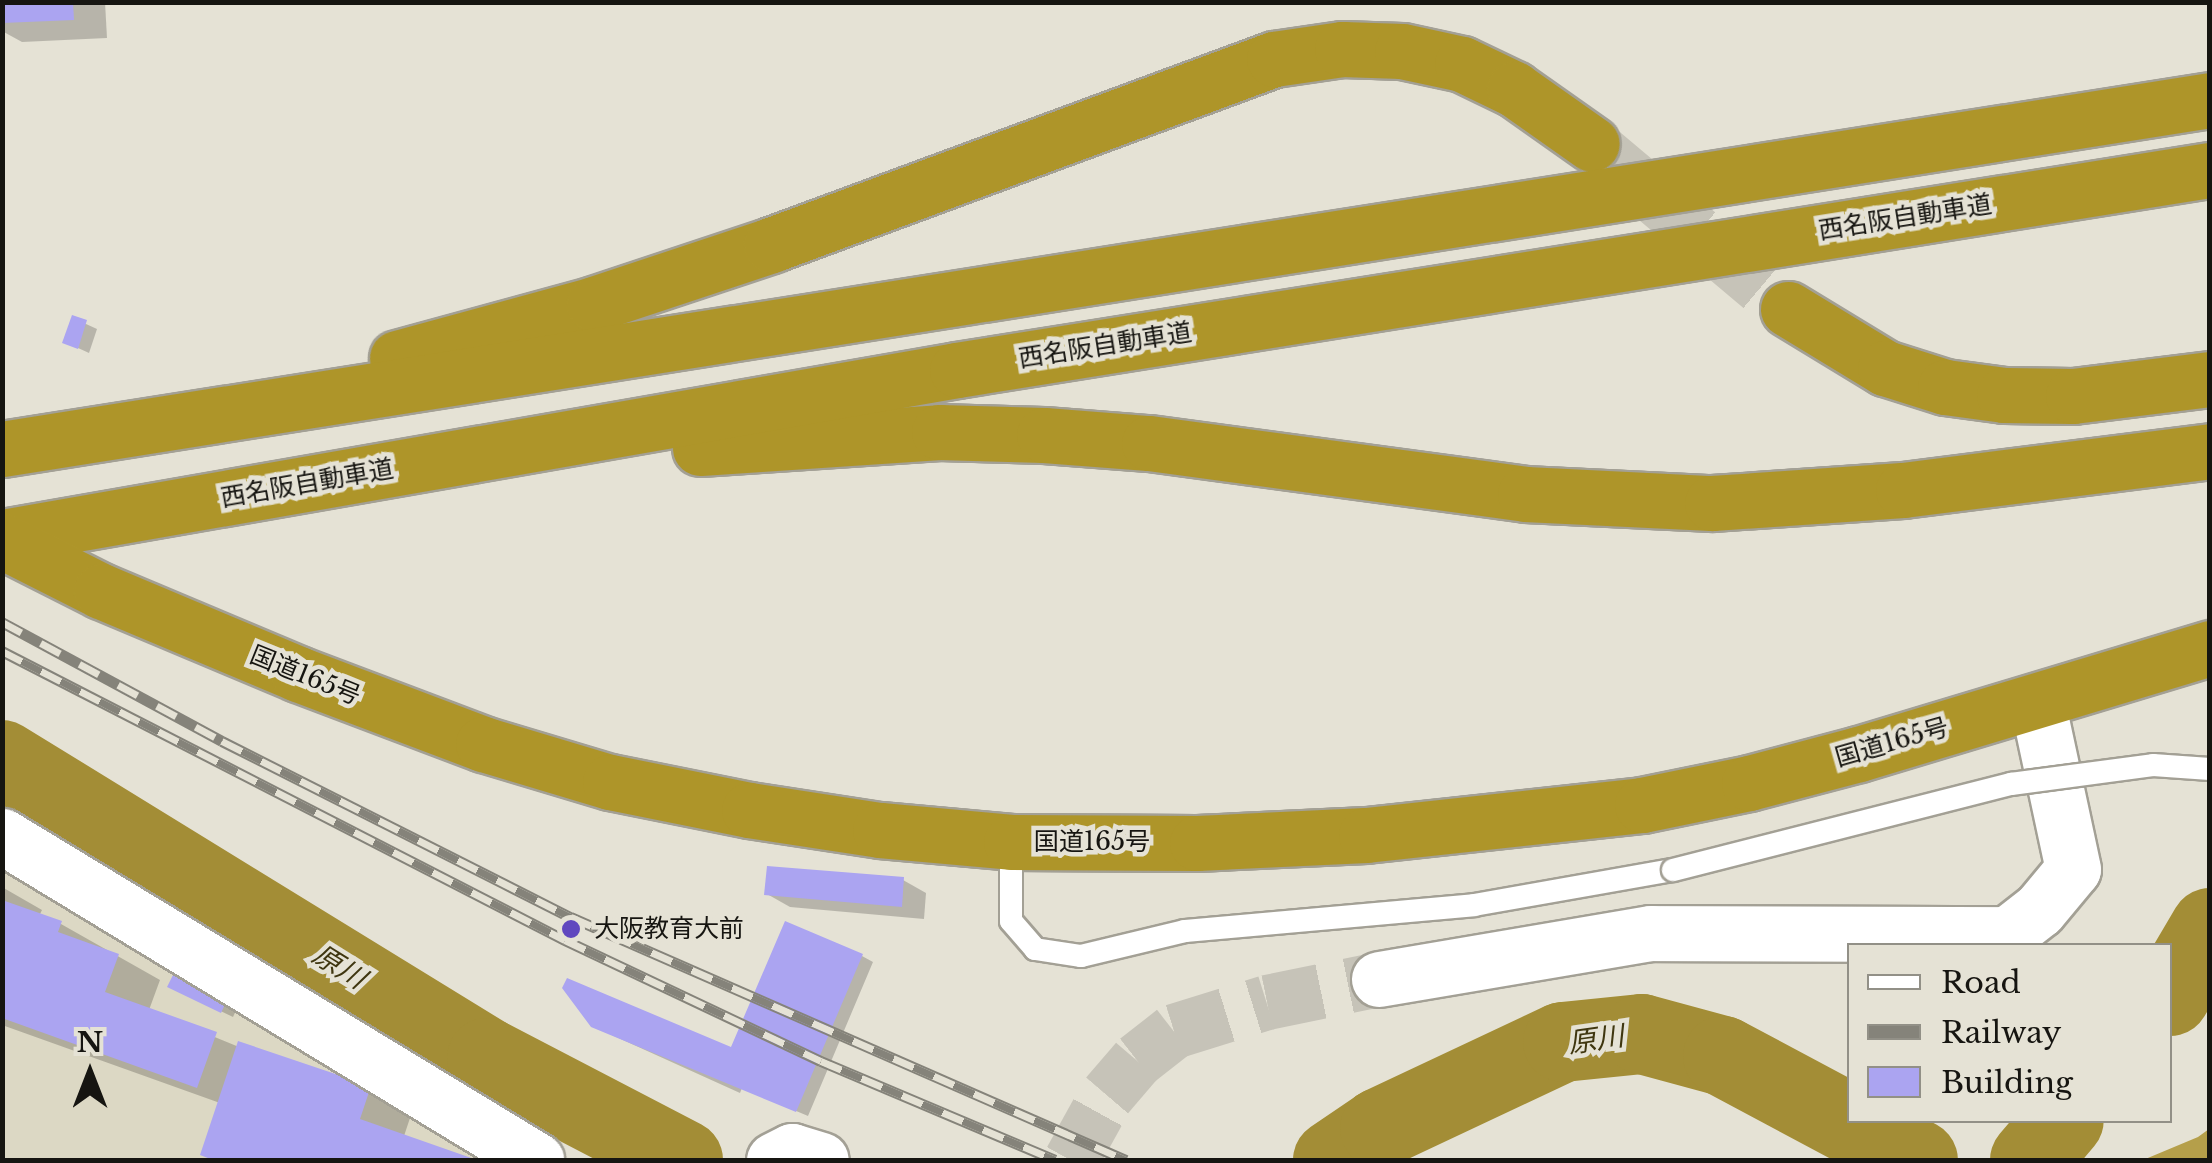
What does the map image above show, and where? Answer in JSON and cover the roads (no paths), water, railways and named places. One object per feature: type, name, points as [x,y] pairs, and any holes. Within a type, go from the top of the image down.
[{"type":"highway","points":[[14,448],[393,359],[594,304],[770,245],[1274,60],[1342,49],[1402,50],[1462,64],[1514,89],[1592,144]]},
{"type":"highway","points":[[14,448],[2210,100]]},
{"type":"highway","name":"西名阪自動車道","points":[[2,539],[956,370],[2210,170]]},
{"type":"highway","points":[[1788,309],[1885,368],[1945,387],[2004,395],[2073,396],[2210,379]]},
{"type":"highway","points":[[138,514],[736,444],[939,432],[1149,443],[1525,494],[1623,502],[1805,500],[2210,451]]},
{"type":"highway","name":"国道165号","points":[[2,539],[102,591],[298,674],[610,782],[748,810],[880,830],[1012,842],[1216,842],[1366,835],[1550,818],[1749,784],[2210,648]]},
{"type":"street","points":[[1378,979],[1651,933],[2008,934],[2039,910],[2073,869],[2037,701]]},
{"type":"street","points":[[2,836],[536,1160]]},
{"type":"street","points":[[774,1160],[792,1150],[822,1160]]},
{"type":"lane","points":[[1012,842],[1011,921],[1035,948],[1081,956],[1185,931],[1474,905],[1672,870],[2011,784],[2153,765],[2210,769]]},
{"type":"waterway","name":"原川","points":[[2,760],[487,1058],[683,1160]]},
{"type":"waterway","name":"原川","points":[[2172,993],[2210,928]]},
{"type":"waterway","name":"原川","points":[[1333,1160],[1380,1128],[1563,1042],[1642,1034],[1723,1056],[1847,1122]]},
{"type":"waterway","name":"原川","points":[[1849,1123],[1918,1160]]},
{"type":"waterway","name":"原川","points":[[2030,1160],[2061,1123]]},
{"type":"tunnel","points":[[1592,144],[1788,309]]},
{"type":"tunnel","points":[[1071,1160],[1107,1095],[1137,1060],[1174,1031],[1267,1002],[1379,979]]},
{"type":"railway","points":[[2,622],[222,741],[571,917],[1126,1160]]},
{"type":"railway","points":[[2,651],[565,940],[821,1061],[1055,1160]]},
{"type":"place","name":"大阪教育大前","points":[[571,929]]}]
